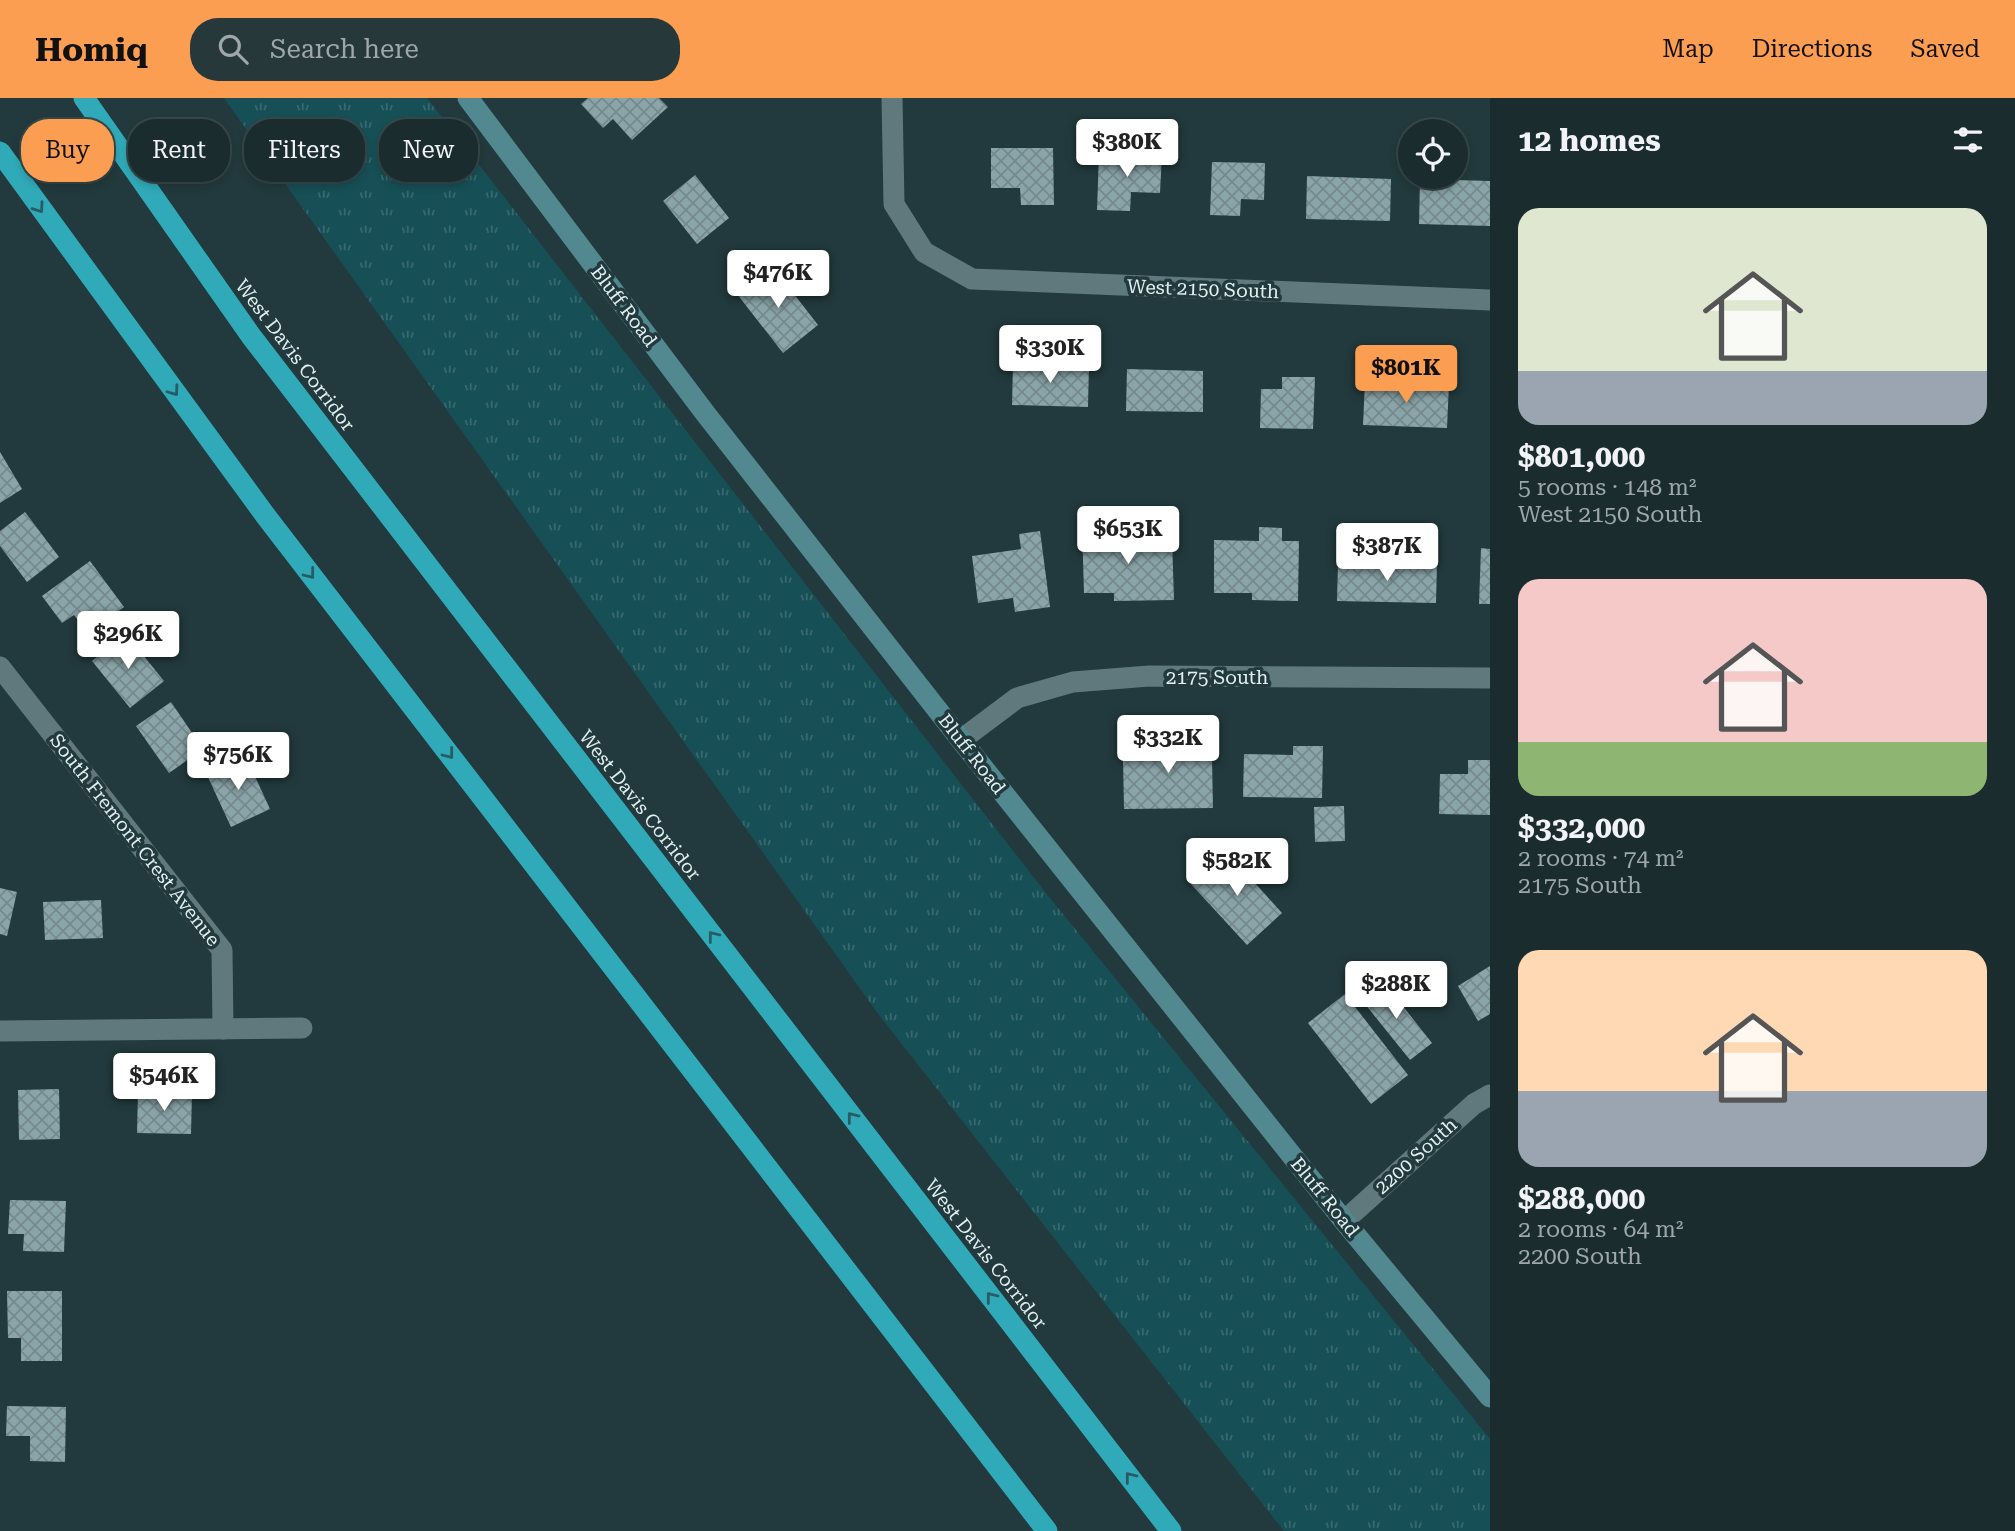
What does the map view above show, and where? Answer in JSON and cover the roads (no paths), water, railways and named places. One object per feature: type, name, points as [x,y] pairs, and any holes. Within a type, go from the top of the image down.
[{"type":"highway","name":"West Davis Corridor","points":[[84,98],[260,347],[1171,1531]]},
{"type":"highway","points":[[0,152],[273,526],[1047,1531]]},
{"type":"street","name":"Bluff Road","points":[[468,98],[705,413],[961,740],[1344,1221],[1490,1397]]},
{"type":"street","name":"West 2150 South","points":[[892,98],[894,204],[924,252],[972,279],[1490,300]]},
{"type":"street","name":"South Fremont Crest Avenue","points":[[0,667],[222,950],[223,1029]]},
{"type":"street","name":"2175 South","points":[[961,740],[1017,698],[1073,682],[1149,676],[1490,678]]},
{"type":"street","points":[[0,1031],[302,1028]]},
{"type":"street","name":"2200 South","points":[[1344,1221],[1474,1104],[1490,1095]]}]
